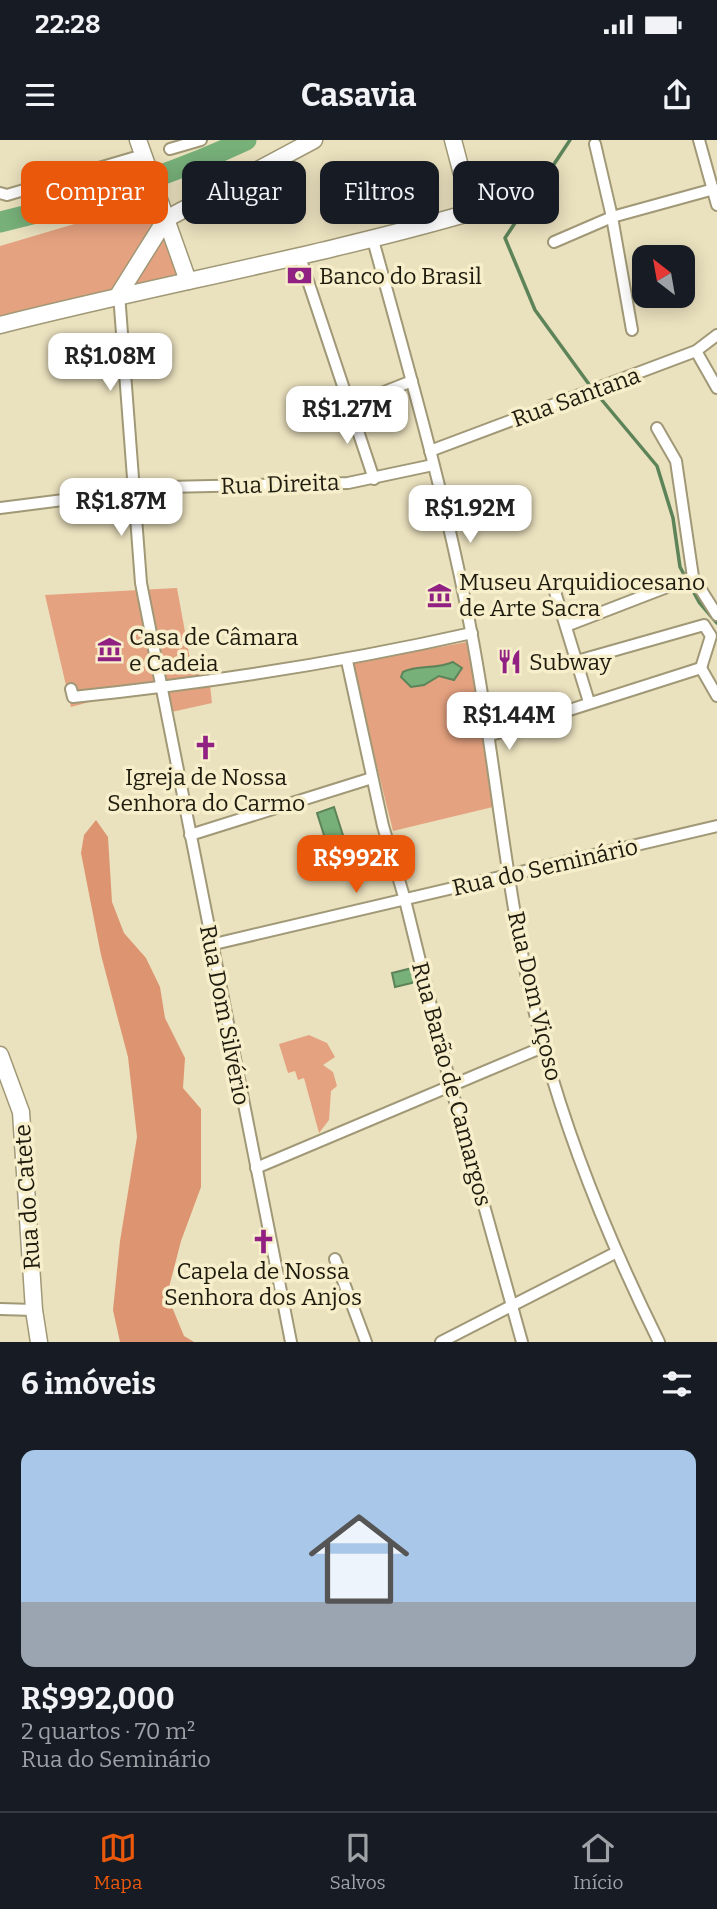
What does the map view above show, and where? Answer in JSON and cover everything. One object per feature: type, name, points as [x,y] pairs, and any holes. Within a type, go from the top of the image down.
[{"type":"street","points":[[170,149],[201,140]]},
{"type":"street","points":[[168,218],[314,140]]},
{"type":"street","points":[[0,325],[119,294],[373,240],[472,212],[453,140]]},
{"type":"street","points":[[699,140],[717,205]]},
{"type":"street","points":[[595,144],[612,217],[632,330]]},
{"type":"street","points":[[0,193],[7,195],[143,153]]},
{"type":"street","points":[[554,242],[612,217],[714,189]]},
{"type":"street","points":[[119,294],[163,224]]},
{"type":"street","points":[[168,224],[188,281]]},
{"type":"street","name":"Rua Dom Viçoso","points":[[373,240],[430,451],[472,633],[491,734],[509,877],[543,1047],[576,1152],[615,1253],[659,1342]]},
{"type":"street","points":[[299,254],[374,479]]},
{"type":"street","name":"Rua Dom Silvério","points":[[119,294],[141,583],[210,945],[291,1342]]},
{"type":"street","name":"Rua Santana","points":[[430,451],[696,351],[717,335]]},
{"type":"street","points":[[696,351],[717,388]]},
{"type":"street","points":[[351,405],[412,381]]},
{"type":"street","points":[[657,428],[676,461],[693,577],[717,615]]},
{"type":"street","name":"Rua Direita","points":[[0,508],[132,490],[315,485],[374,479],[433,465]]},
{"type":"street","points":[[566,626],[693,577]]},
{"type":"street","points":[[552,582],[589,702]]},
{"type":"street","points":[[577,661],[704,625],[711,636],[701,668],[717,696]]},
{"type":"street","points":[[71,689],[73,697],[161,688],[347,661],[472,633]]},
{"type":"street","name":"Rua Barão de Camargos","points":[[347,661],[383,826],[405,900],[451,1087],[522,1342]]},
{"type":"street","points":[[491,734],[701,668]]},
{"type":"street","points":[[190,835],[372,778]]},
{"type":"street","name":"Rua do Seminário","points":[[210,945],[509,877],[717,826]]},
{"type":"street","points":[[256,1168],[543,1047]]},
{"type":"street","name":"Rua do Catete","points":[[0,1055],[21,1112],[34,1310],[39,1342]]},
{"type":"street","points":[[441,1342],[615,1253]]},
{"type":"street","points":[[335,1259],[366,1342]]},
{"type":"street","points":[[0,1309],[34,1310]]},
{"type":"shaded area","points":[[74,224],[167,224],[184,275],[0,319],[0,246]]},
{"type":"shaded area","points":[[177,588],[192,670],[208,667],[212,703],[167,713],[160,683],[71,707],[45,595]]},
{"type":"shaded area","points":[[473,641],[497,806],[393,831],[351,663]]},
{"type":"shaded area","points":[[453,662],[462,668],[454,680],[439,676],[424,685],[411,687],[401,677],[403,672],[409,670]]},
{"type":"shaded area","points":[[334,807],[347,848],[330,854],[317,813]]},
{"type":"shaded area","points":[[96,820],[108,837],[112,902],[124,933],[146,958],[160,987],[165,1018],[185,1058],[183,1088],[201,1109],[201,1187],[181,1241],[167,1295],[184,1336],[194,1342],[120,1342],[113,1310],[120,1241],[137,1137],[128,1057],[101,955],[81,853],[84,835]]},
{"type":"shaded area","points":[[416,967],[420,981],[395,987],[392,973]]},
{"type":"shaded area","points":[[309,1035],[327,1043],[335,1057],[323,1065],[333,1072],[337,1086],[331,1091],[329,1120],[319,1133],[304,1078],[298,1080],[295,1071],[288,1073],[279,1044]]},
{"type":"waterway","points":[[0,222],[125,187],[186,166],[246,140]]},
{"type":"waterway","points":[[570,140],[505,238],[535,310],[591,387]]},
{"type":"waterway","points":[[596,393],[657,466],[673,518],[680,567],[699,602],[717,623]]},
{"type":"place","name":"Banco do Brasil","points":[[299,276]]},
{"type":"place","name":"Museu Arquidiocesano de Arte Sacra","points":[[439,595]]},
{"type":"place","name":"Casa de Câmara e Cadeia","points":[[109,650]]},
{"type":"place","name":"Subway","points":[[509,662]]},
{"type":"place","name":"Igreja de Nossa Senhora do Carmo","points":[[206,747]]},
{"type":"place","name":"Capela de Nossa Senhora dos Anjos","points":[[263,1241]]}]
